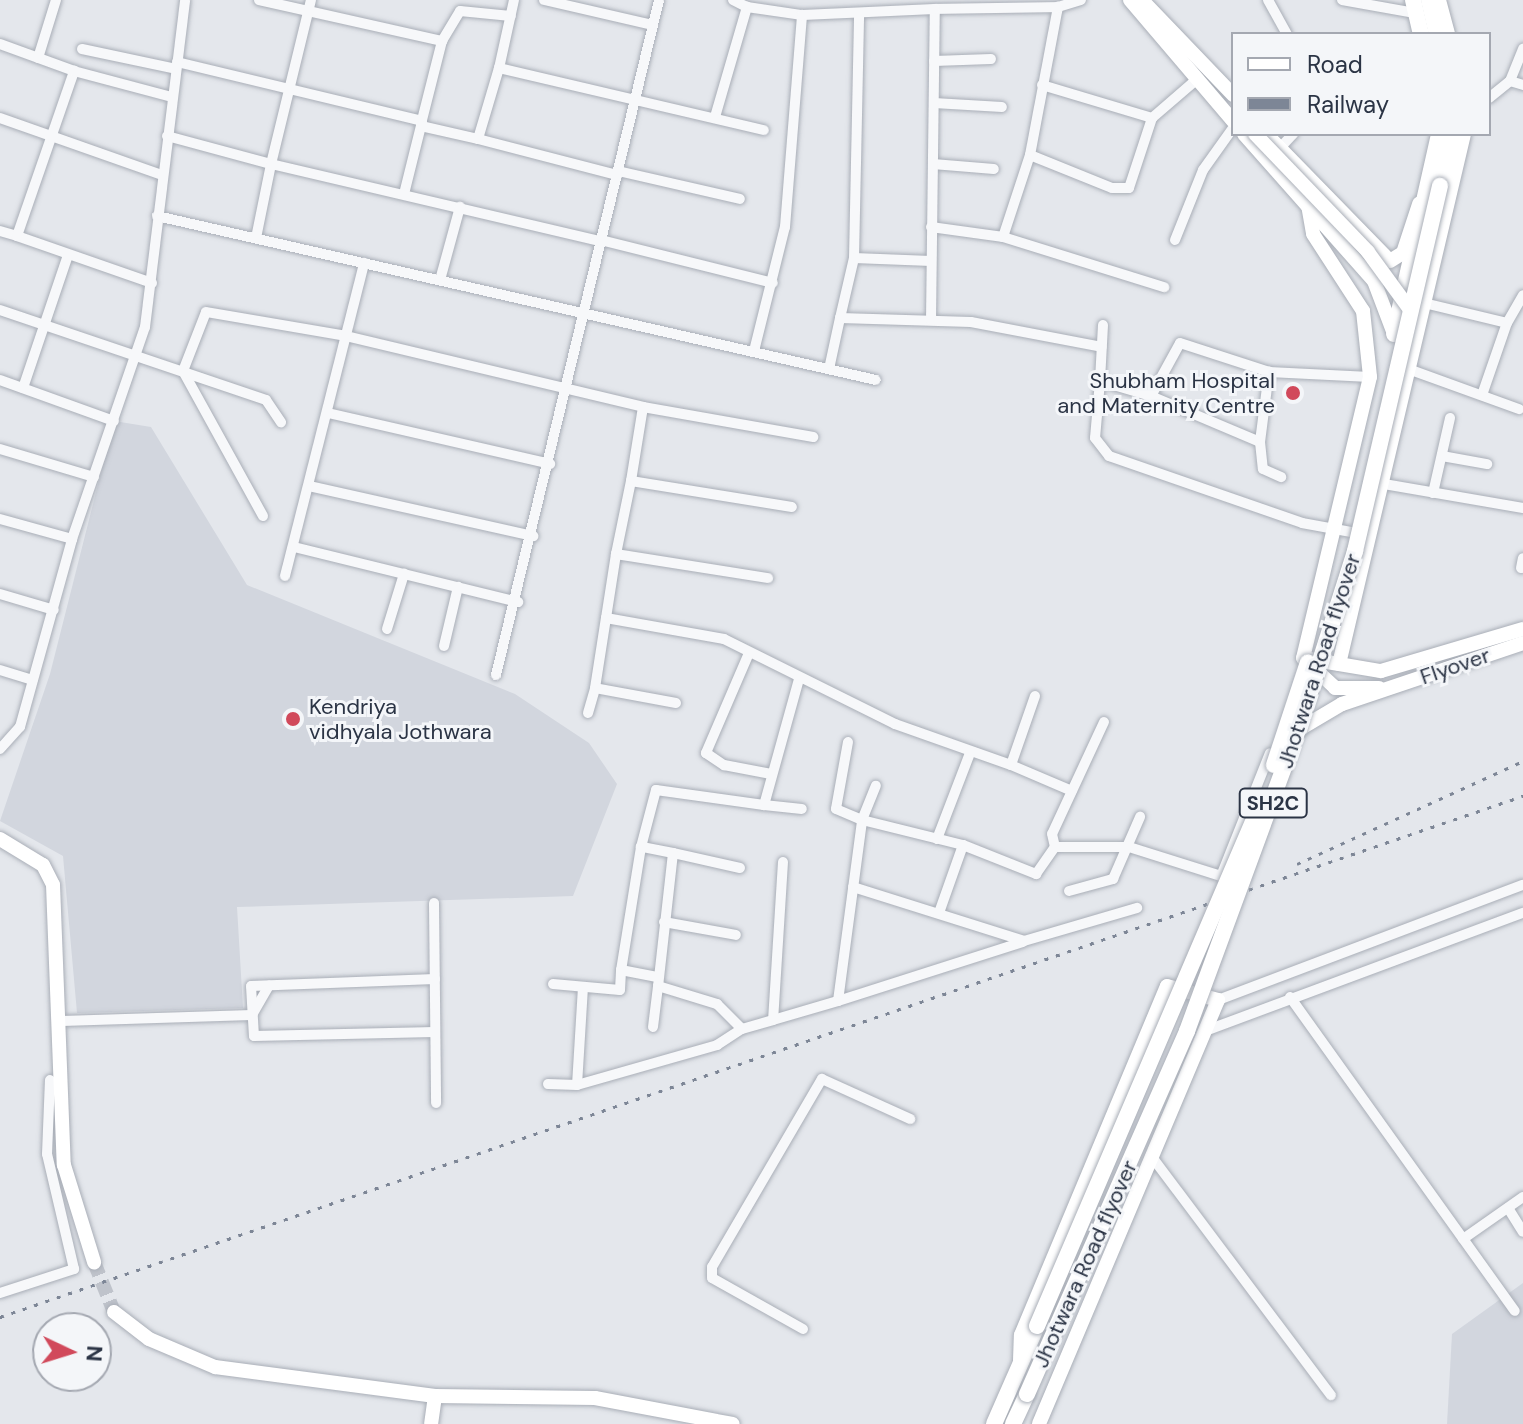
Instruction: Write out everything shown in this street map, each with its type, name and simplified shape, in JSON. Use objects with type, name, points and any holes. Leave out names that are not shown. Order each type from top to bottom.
[{"type":"main road","points":[[1429,0],[1437,32]]},
{"type":"main road","points":[[1414,6],[1420,32]]},
{"type":"main road","name":"Jhotwara Road flyover","points":[[1013,1424],[1187,1031],[1298,730],[1369,500],[1418,307],[1449,136]]},
{"type":"main road","name":"Jhotwara Road flyover","points":[[994,1424],[1262,802],[1358,505],[1422,216],[1449,136]]},
{"type":"main road","name":"Jhotwara Road flyover","points":[[1024,1424],[1027,1394]]},
{"type":"street","points":[[38,58],[56,0]]},
{"type":"street","points":[[0,749],[20,727],[72,539],[136,357],[152,283],[157,216],[185,0]]},
{"type":"street","points":[[259,0],[442,41]]},
{"type":"street","points":[[256,238],[311,0]]},
{"type":"street","points":[[404,194],[442,41],[455,18],[459,0]]},
{"type":"street","points":[[478,139],[499,68],[514,0]]},
{"type":"street","points":[[544,0],[653,25]]},
{"type":"street","points":[[496,675],[518,602],[600,240],[659,0]]},
{"type":"street","points":[[733,0],[747,7],[802,15],[935,9],[990,2],[1058,7],[1081,0]]},
{"type":"street","points":[[837,13],[841,0]]},
{"type":"street","points":[[1130,0],[1231,119]]},
{"type":"street","points":[[1142,0],[1149,14],[1231,107]]},
{"type":"street","points":[[1142,0],[1231,93]]},
{"type":"street","points":[[1268,0],[1286,32]]},
{"type":"street","points":[[1342,0],[1414,6]]},
{"type":"street","points":[[1439,0],[1447,32]]},
{"type":"street","points":[[455,18],[468,6],[511,16]]},
{"type":"street","points":[[715,117],[747,7]]},
{"type":"street","points":[[1003,237],[1030,155],[1058,7]]},
{"type":"street","points":[[931,320],[935,9]]},
{"type":"street","points":[[829,369],[854,258],[859,13]]},
{"type":"street","points":[[754,351],[785,227],[802,15]]},
{"type":"street","points":[[0,44],[74,71],[172,97]]},
{"type":"street","points":[[1491,96],[1510,81],[1523,48]]},
{"type":"street","points":[[82,49],[290,91],[617,173],[740,199]]},
{"type":"street","points":[[934,61],[991,59]]},
{"type":"street","points":[[499,68],[636,96],[764,130]]},
{"type":"street","points":[[17,236],[74,71]]},
{"type":"street","points":[[1030,155],[1112,188],[1129,188],[1152,118],[1196,80]]},
{"type":"street","points":[[1510,81],[1523,85]]},
{"type":"street","points":[[1042,85],[1152,118]]},
{"type":"street","points":[[934,103],[1002,107]]},
{"type":"street","points":[[0,118],[162,175]]},
{"type":"street","points":[[1175,240],[1203,170],[1231,131]]},
{"type":"street","points":[[167,136],[271,164],[773,283]]},
{"type":"street","points":[[1246,136],[1374,281],[1394,334]]},
{"type":"street","points":[[1257,136],[1418,307],[1507,323]]},
{"type":"street","points":[[1268,136],[1390,261],[1399,259],[1415,207],[1427,198]]},
{"type":"street","points":[[1279,149],[1291,136]]},
{"type":"street","points":[[1339,664],[1411,370],[1418,307],[1449,136]]},
{"type":"street","points":[[933,164],[994,169]]},
{"type":"street","points":[[1055,847],[1129,847],[1221,876],[1303,658],[1337,529],[1370,377],[1363,311],[1313,234],[1308,205]]},
{"type":"street","points":[[440,280],[460,207]]},
{"type":"street","points":[[157,216],[876,380]]},
{"type":"street","points":[[931,227],[1003,237],[1164,287]]},
{"type":"street","points":[[0,231],[152,283]]},
{"type":"street","points":[[23,388],[68,255]]},
{"type":"street","points":[[854,258],[931,261]]},
{"type":"street","points":[[285,576],[364,263]]},
{"type":"street","points":[[1482,395],[1507,323],[1523,295]]},
{"type":"street","points":[[0,310],[266,400],[281,422]]},
{"type":"street","points":[[183,371],[206,312],[346,336],[643,407],[813,437]]},
{"type":"street","points":[[840,318],[931,320],[1102,347]]},
{"type":"street","points":[[1103,325],[1095,438],[1109,456],[1337,529],[1371,535]]},
{"type":"street","points":[[1151,396],[1180,343],[1269,372],[1370,377]]},
{"type":"street","points":[[1411,370],[1519,409]]},
{"type":"street","points":[[183,371],[263,516]]},
{"type":"street","points":[[1269,372],[1260,442],[1263,469],[1281,477]]},
{"type":"street","points":[[0,380],[114,421]]},
{"type":"street","points":[[1100,381],[1151,396],[1260,442]]},
{"type":"street","points":[[588,713],[595,688],[643,407]]},
{"type":"street","points":[[328,413],[550,464]]},
{"type":"street","points":[[1433,493],[1450,418]]},
{"type":"street","points":[[0,449],[94,477]]},
{"type":"street","points":[[1442,456],[1487,464]]},
{"type":"street","points":[[631,481],[792,507]]},
{"type":"street","points":[[1384,484],[1523,508]]},
{"type":"street","points":[[309,486],[533,536]]},
{"type":"street","points":[[0,519],[72,539]]},
{"type":"street","points":[[294,547],[518,602]]},
{"type":"street","points":[[616,554],[768,578]]},
{"type":"street","points":[[387,629],[404,574]]},
{"type":"street","points":[[444,646],[458,587]]},
{"type":"street","points":[[0,594],[54,610]]},
{"type":"street","points":[[606,618],[724,639],[799,679],[970,753],[1011,765],[1072,791]]},
{"type":"street","points":[[1303,658],[1390,670],[1523,629]]},
{"type":"street","name":"Flyover","points":[[1298,730],[1388,689],[1523,643]]},
{"type":"street","points":[[749,653],[706,753],[724,765],[771,774]]},
{"type":"street","points":[[0,670],[33,680]]},
{"type":"street","name":"Flyover","points":[[1316,670],[1335,688],[1388,689]]},
{"type":"street","points":[[764,805],[799,679]]},
{"type":"street","points":[[595,688],[676,703]]},
{"type":"street","points":[[1011,765],[1035,696]]},
{"type":"street","points":[[848,742],[836,809],[862,820],[963,845],[1036,874],[1055,847],[1052,834],[1104,722]]},
{"type":"street","points":[[937,839],[970,753]]},
{"type":"street","points":[[838,1001],[862,820],[876,786]]},
{"type":"street","points":[[553,984],[620,990],[641,847],[656,790],[802,809]]},
{"type":"street","points":[[1069,891],[1113,879],[1140,817]]},
{"type":"street","points":[[0,839],[43,865],[53,885],[62,1021],[64,1165],[94,1262]]},
{"type":"street","points":[[940,910],[963,845]]},
{"type":"street","points":[[641,847],[740,868]]},
{"type":"street","points":[[653,1027],[673,853]]},
{"type":"street","points":[[773,1020],[783,862]]},
{"type":"street","points":[[1020,1365],[1021,1335],[1167,986],[1218,1000],[1304,974],[1523,885]]},
{"type":"street","points":[[853,887],[940,910],[1024,941]]},
{"type":"street","points":[[434,903],[436,1103]]},
{"type":"street","points":[[548,1084],[577,1085],[717,1045],[742,1029],[1137,908]]},
{"type":"street","points":[[1205,1031],[1523,913]]},
{"type":"street","points":[[664,922],[736,935]]},
{"type":"street","points":[[621,970],[717,1004],[742,1029]]},
{"type":"street","points":[[1304,974],[1312,990]]},
{"type":"street","points":[[435,979],[251,986],[254,1036],[435,1032]]},
{"type":"street","points":[[577,1085],[583,987]]},
{"type":"street","points":[[1290,997],[1515,1311]]},
{"type":"street","points":[[1039,1424],[1218,1000]]},
{"type":"street","points":[[62,1021],[252,1015]]},
{"type":"street","points":[[803,1329],[712,1278],[712,1267],[822,1079],[910,1119]]},
{"type":"street","points":[[0,1293],[74,1269],[47,1154],[50,1080]]},
{"type":"street","points":[[1152,1157],[1331,1395]]},
{"type":"street","points":[[1463,1239],[1523,1197]]},
{"type":"street","points":[[1508,1208],[1523,1232]]},
{"type":"street","points":[[114,1312],[149,1339],[215,1367],[435,1396],[595,1398],[733,1424]]},
{"type":"street","points":[[431,1424],[435,1396]]},
{"type":"shaded area","name":"Kendriya vidhyala Jothwara","points":[[114,421],[151,427],[247,585],[515,694],[589,743],[617,784],[573,896],[237,907],[243,1008],[77,1013],[63,856],[0,821],[50,674]]},
{"type":"shaded area","points":[[1523,1283],[1523,1424],[1447,1424],[1452,1334]]},
{"type":"tunnel","points":[[94,1262],[114,1312]]},
{"type":"railway","points":[[1297,864],[1523,761]]},
{"type":"railway","points":[[0,1317],[1523,796]]},
{"type":"place","name":"Shubham Hospital and Maternity Centre","points":[[1293,393]]},
{"type":"place","name":"Kendriya vidhyala Jothwara","points":[[293,719]]}]
